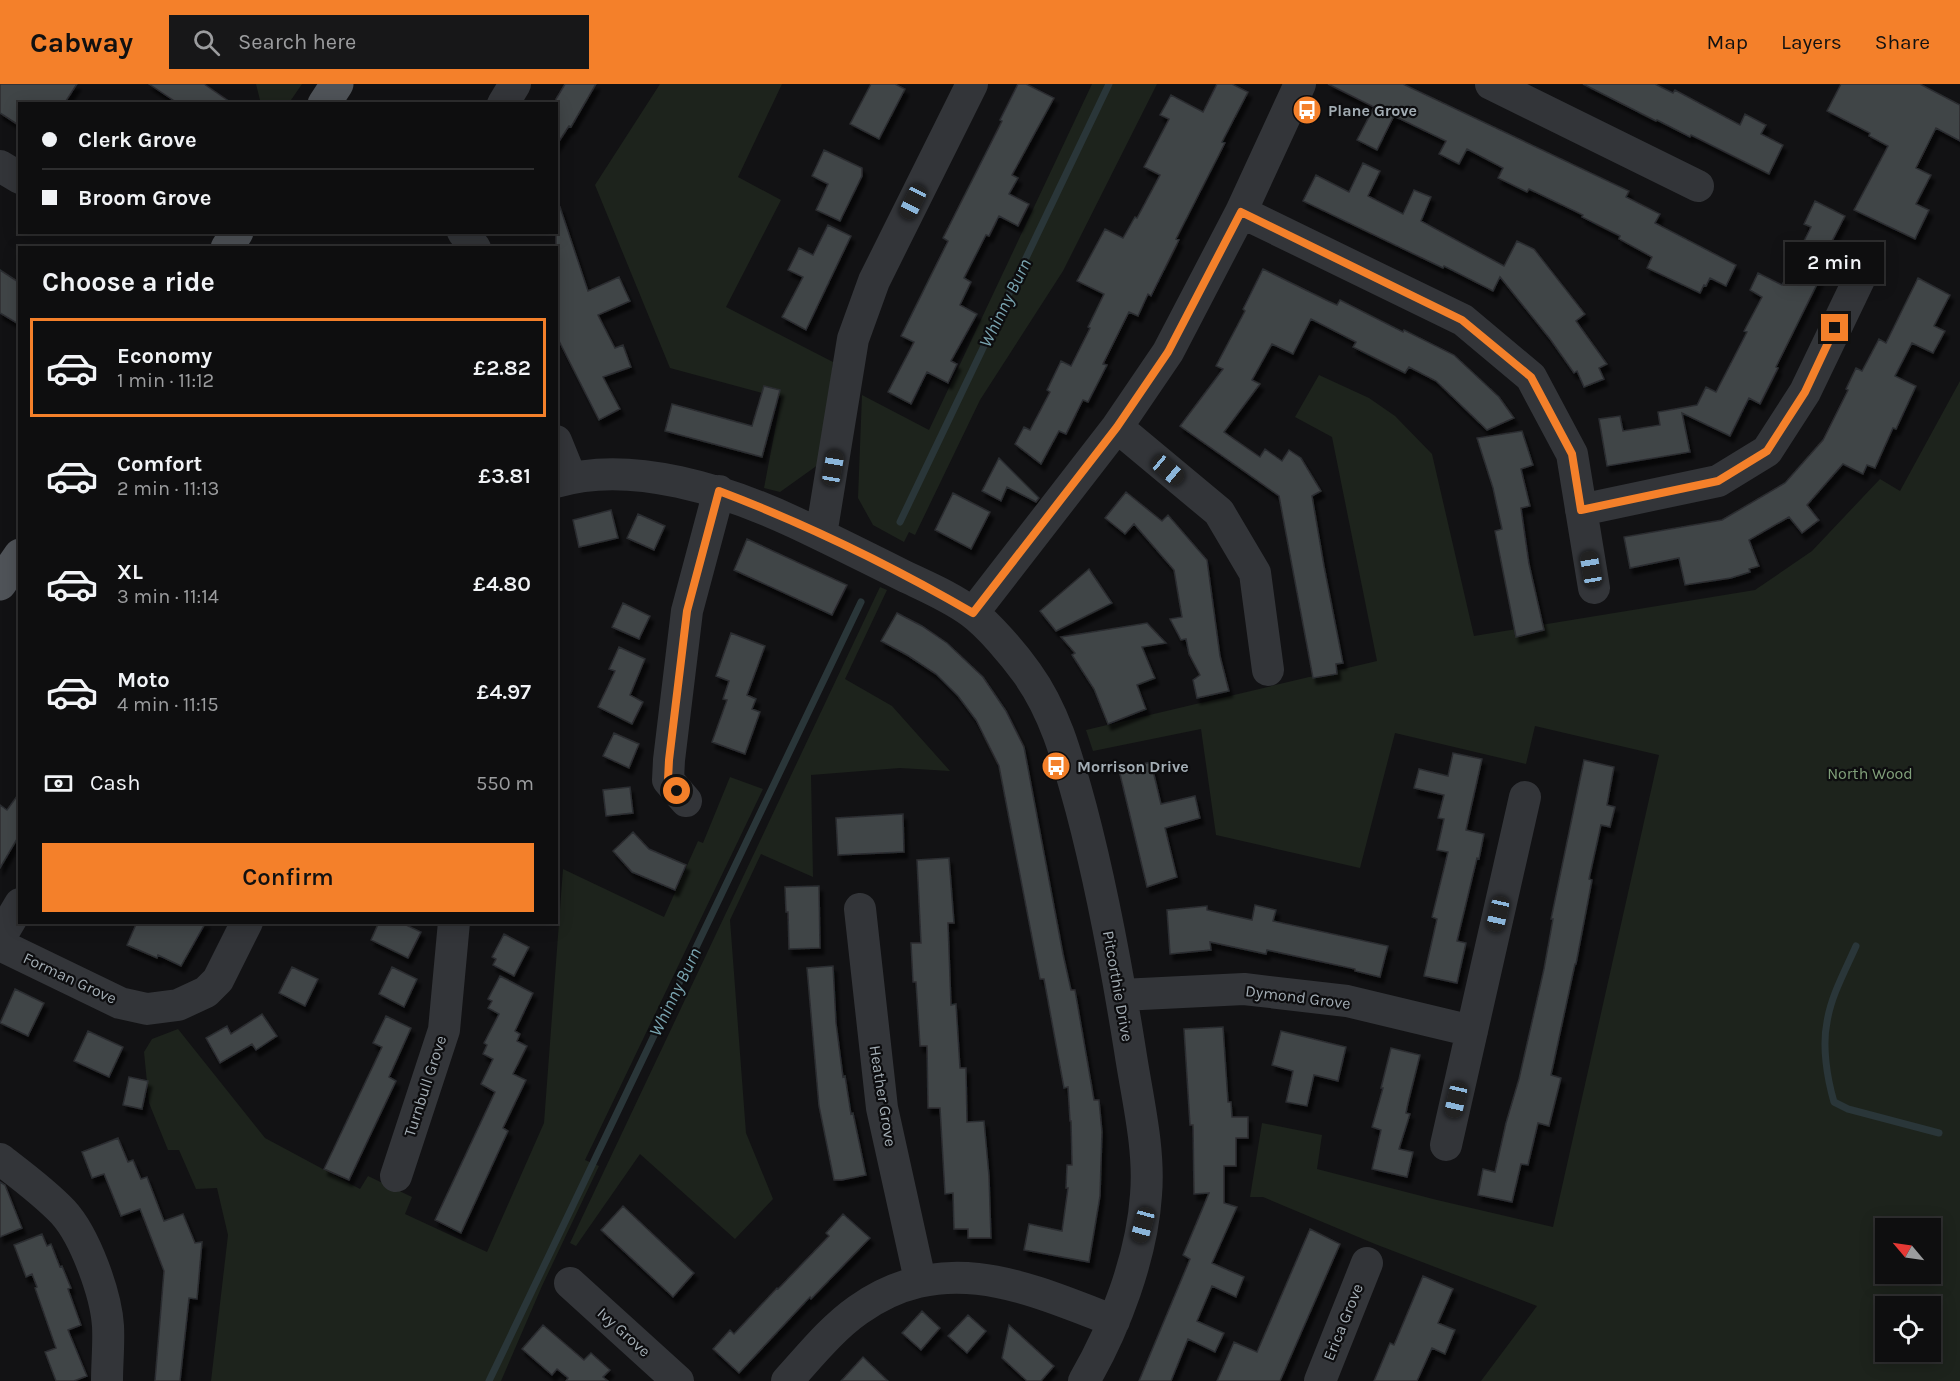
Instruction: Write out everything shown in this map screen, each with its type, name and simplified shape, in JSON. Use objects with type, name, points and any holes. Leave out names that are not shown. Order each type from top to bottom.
[{"type":"main road","points":[[325,102],[337,84]]},
{"type":"main road","points":[[0,584],[18,558]]},
{"type":"street","points":[[504,102],[515,84]]},
{"type":"street","points":[[821,535],[853,339],[874,281],[972,84]]},
{"type":"street","points":[[973,613],[1117,427],[1168,352],[1241,212],[1300,84]]},
{"type":"street","points":[[1491,84],[1698,186]]},
{"type":"street","points":[[0,166],[18,177]]},
{"type":"street","points":[[1241,212],[1462,320],[1531,377],[1572,454],[1594,588]]},
{"type":"street","points":[[465,234],[474,246]]},
{"type":"street","points":[[1581,510],[1718,481],[1767,451],[1805,392],[1866,265]]},
{"type":"street","points":[[1117,427],[1219,512],[1255,573],[1268,670]]},
{"type":"street","points":[[558,451],[564,480]]},
{"type":"street","name":"Pitcorthie Drive","points":[[564,480],[617,475],[663,479],[719,491],[767,509],[935,591],[973,613],[1028,674],[1048,709],[1064,746],[1093,852],[1121,995],[1144,1140],[1147,1193],[1143,1225],[1114,1321],[1084,1381]]},
{"type":"street","points":[[686,801],[668,780],[669,760],[687,611],[719,491]]},
{"type":"street","points":[[1446,1145],[1525,797]]},
{"type":"street","points":[[0,938],[18,907]]},
{"type":"street","name":"Heather Grove","points":[[860,909],[882,1108],[920,1280]]},
{"type":"street","name":"Turnbull Grove","points":[[396,1176],[444,1030],[454,924]]},
{"type":"street","name":"Forman Grove","points":[[0,945],[120,1003],[147,1009],[178,1005],[206,992],[218,980],[253,929]]},
{"type":"street","name":"Dymond Grove","points":[[1121,995],[1244,989],[1347,1001],[1472,1031]]},
{"type":"street","points":[[0,1159],[34,1185],[65,1214],[85,1248],[100,1285],[108,1324],[107,1381]]},
{"type":"street","name":"Erica Grove","points":[[1320,1381],[1367,1263]]},
{"type":"street","points":[[787,1381],[834,1329],[857,1310],[887,1291],[920,1280],[953,1278],[997,1281],[1020,1286],[1114,1321]]},
{"type":"street","name":"Ivy Grove","points":[[570,1283],[678,1381]]},
{"type":"green space","points":[[256,84],[302,84],[290,102],[260,102]]},
{"type":"green space","points":[[660,84],[782,84],[738,177],[781,200],[726,307],[833,362],[822,462],[780,492],[764,488],[781,398],[670,368],[595,185]]},
{"type":"green space","points":[[1092,84],[1157,84],[1063,271],[980,400],[915,535],[909,532],[904,542],[873,525],[858,498],[862,395],[929,430]]},
{"type":"green space","name":"North Wood","points":[[1319,375],[1369,398],[1395,416],[1432,454],[1474,636],[1755,590],[1812,551],[1880,479],[1900,491],[1960,381],[1960,1381],[1481,1381],[1537,1306],[1375,1244],[1263,1197],[1250,1197],[1262,1123],[1322,1135],[1317,1169],[1553,1227],[1659,755],[1535,726],[1526,764],[1395,733],[1360,868],[1216,835],[1201,729],[1093,751],[1086,730],[1377,661],[1332,437],[1295,417]]},
{"type":"green space","points":[[880,587],[887,590],[845,679],[892,706],[950,771],[900,768],[811,775],[813,877],[761,854],[730,920],[746,1133],[773,1199],[735,1239],[640,1154],[576,1246],[570,1243]]},
{"type":"green space","points":[[730,777],[763,789],[585,1160],[599,1166],[542,1286],[501,1381],[211,1381],[228,1235],[217,1188],[196,1189],[179,1150],[168,1150],[149,1103],[144,1052],[152,1039],[178,1029],[265,1138],[360,1189],[368,1176],[412,1197],[405,1214],[487,1252],[544,1123],[563,869],[664,917],[698,841],[703,843]]},
{"type":"building","points":[[0,84],[77,84],[65,102],[18,102],[18,125],[0,113]]},
{"type":"building","points":[[149,84],[204,84],[230,102],[176,102]]},
{"type":"building","points":[[565,84],[596,84],[571,127],[569,126],[558,143],[558,102],[556,99]]},
{"type":"building","points":[[871,84],[895,84],[905,89],[879,139],[850,124]]},
{"type":"building","points":[[1018,84],[1026,84],[1054,98],[1012,175],[1018,178],[1009,194],[1029,204],[1018,226],[999,216],[989,236],[986,235],[964,278],[971,282],[960,305],[977,314],[951,361],[957,364],[948,383],[927,372],[911,404],[888,392],[914,342],[901,336],[948,241],[943,238],[1002,121],[1000,120]]},
{"type":"building","points":[[1217,84],[1232,84],[1248,92],[1222,142],[1225,143],[1176,239],[1179,240],[1151,296],[1148,294],[1138,316],[1129,312],[1103,364],[1107,365],[1088,402],[1083,400],[1066,434],[1059,431],[1041,464],[1015,444],[1024,427],[1030,430],[1050,392],[1047,390],[1061,361],[1071,366],[1104,294],[1077,281],[1105,229],[1123,238],[1135,217],[1137,218],[1160,175],[1144,167],[1169,119],[1160,115],[1171,95],[1203,112]]},
{"type":"building","points":[[1328,84],[1403,84],[1629,191],[1626,197],[1660,214],[1655,223],[1736,265],[1726,286],[1710,278],[1700,293],[1647,268],[1652,257],[1619,239],[1620,236],[1529,189],[1527,192],[1498,178],[1503,168],[1467,149],[1459,164],[1439,154],[1446,141],[1394,116],[1377,150],[1357,140],[1374,107]]},
{"type":"building","points":[[1583,84],[1655,84],[1673,93],[1675,90],[1740,125],[1745,114],[1766,125],[1761,134],[1783,145],[1769,174]]},
{"type":"building","points":[[1841,84],[1920,84],[1960,105],[1960,141],[1936,128],[1916,168],[1931,175],[1916,204],[1929,210],[1915,239],[1854,210],[1888,146],[1869,136],[1870,133],[1827,111]]},
{"type":"building","points":[[824,150],[862,168],[862,176],[840,221],[816,210],[828,184],[812,176]]},
{"type":"building","points":[[1363,163],[1380,171],[1368,196],[1403,214],[1414,190],[1431,197],[1421,221],[1504,266],[1517,241],[1534,249],[1585,314],[1576,321],[1607,364],[1599,368],[1604,379],[1584,387],[1577,371],[1574,373],[1500,277],[1493,291],[1303,201],[1316,175],[1349,192]]},
{"type":"building","points":[[1815,201],[1845,216],[1827,251],[1832,254],[1760,404],[1749,398],[1730,436],[1682,413],[1690,452],[1607,466],[1599,419],[1620,416],[1623,431],[1660,425],[1658,412],[1697,405],[1706,387],[1716,392],[1762,297],[1750,290],[1758,273],[1782,285],[1811,227],[1804,224]]},
{"type":"building","points":[[560,207],[588,291],[619,277],[630,301],[598,315],[615,348],[623,345],[631,367],[603,377],[620,409],[599,420],[558,339],[556,234],[558,234],[558,208]]},
{"type":"building","points":[[828,225],[851,236],[806,330],[782,317],[803,277],[788,270],[799,248],[813,255]]},
{"type":"building","points":[[1263,269],[1337,305],[1340,300],[1454,355],[1499,397],[1514,418],[1487,430],[1436,381],[1409,367],[1405,373],[1353,347],[1356,342],[1311,319],[1293,354],[1272,344],[1252,380],[1260,384],[1224,432],[1260,457],[1265,449],[1282,461],[1289,450],[1301,458],[1321,491],[1312,496],[1343,663],[1336,664],[1337,674],[1313,678],[1279,496],[1180,426],[1223,369],[1216,366],[1245,311],[1243,309]]},
{"type":"building","points":[[0,270],[18,282],[18,324],[0,313]]},
{"type":"building","points":[[1918,278],[1950,295],[1934,326],[1945,331],[1933,353],[1912,343],[1895,376],[1916,386],[1875,468],[1867,465],[1863,474],[1843,464],[1807,505],[1819,520],[1802,533],[1789,517],[1749,540],[1759,566],[1749,569],[1750,572],[1731,578],[1685,585],[1679,558],[1630,568],[1624,537],[1722,520],[1785,483],[1823,440],[1848,390],[1846,389],[1856,368],[1862,371],[1879,339],[1886,343]]},
{"type":"building","points":[[764,386],[780,390],[762,457],[665,431],[672,404],[752,426]]},
{"type":"building","points":[[1522,431],[1533,465],[1521,469],[1530,506],[1521,508],[1529,564],[1544,630],[1516,637],[1495,531],[1502,529],[1493,488],[1477,438]]},
{"type":"building","points":[[999,458],[1039,498],[1036,502],[1007,487],[1001,501],[982,491]]},
{"type":"building","points":[[1126,492],[1162,521],[1168,515],[1207,560],[1220,656],[1229,691],[1197,698],[1193,680],[1200,675],[1189,654],[1186,639],[1181,640],[1170,619],[1182,617],[1174,570],[1134,524],[1125,534],[1105,518]]},
{"type":"building","points":[[953,493],[990,512],[971,549],[935,530]]},
{"type":"building","points":[[611,510],[618,538],[579,547],[573,520]]},
{"type":"building","points":[[638,514],[665,526],[654,550],[627,538]]},
{"type":"building","points":[[747,539],[847,585],[832,615],[734,570]]},
{"type":"building","points":[[1089,569],[1112,603],[1056,631],[1040,611]]},
{"type":"building","points":[[623,603],[650,616],[639,639],[612,627]]},
{"type":"building","points":[[897,613],[947,643],[983,677],[1006,711],[1024,747],[1063,954],[1071,990],[1075,990],[1094,1100],[1099,1100],[1102,1132],[1100,1196],[1089,1262],[1024,1250],[1029,1224],[1062,1231],[1068,1188],[1066,1188],[1067,1165],[1072,1165],[1068,1087],[1064,1088],[1044,979],[1040,979],[999,766],[976,720],[958,696],[936,674],[881,641]]},
{"type":"building","points":[[1147,623],[1166,643],[1142,647],[1155,678],[1137,685],[1146,709],[1108,724],[1094,689],[1072,655],[1075,653],[1061,637]]},
{"type":"building","points":[[731,633],[765,646],[747,695],[756,699],[752,709],[760,712],[745,754],[712,742],[727,700],[723,699],[729,681],[716,676]]},
{"type":"building","points":[[619,647],[645,659],[630,695],[643,702],[632,724],[598,707],[615,671],[609,669]]},
{"type":"building","points":[[614,733],[639,744],[629,768],[603,756]]},
{"type":"building","points":[[1453,753],[1482,759],[1466,830],[1484,834],[1457,941],[1466,943],[1457,983],[1424,976],[1437,919],[1432,917],[1448,852],[1437,850],[1444,819],[1438,818],[1444,795],[1414,788],[1419,769],[1448,776]]},
{"type":"building","points":[[1584,760],[1614,767],[1607,805],[1615,807],[1610,827],[1601,825],[1589,879],[1592,880],[1576,964],[1551,1075],[1561,1078],[1549,1126],[1538,1123],[1528,1165],[1521,1164],[1512,1202],[1478,1195],[1483,1169],[1495,1172],[1519,1079],[1544,969],[1553,919],[1551,919]]},
{"type":"building","points":[[1151,762],[1161,804],[1195,796],[1200,818],[1165,828],[1177,877],[1147,887],[1119,770]]},
{"type":"building","points":[[630,787],[633,813],[606,816],[603,790]]},
{"type":"building","points":[[18,795],[18,837],[0,868],[0,805],[7,810]]},
{"type":"building","points":[[903,814],[904,852],[838,855],[836,818]]},
{"type":"building","points":[[633,832],[649,849],[686,865],[675,890],[632,872],[613,851]]},
{"type":"building","points":[[949,858],[954,923],[948,923],[951,1005],[956,1004],[960,1068],[966,1068],[967,1122],[984,1121],[991,1238],[968,1238],[968,1229],[954,1229],[953,1193],[945,1194],[940,1108],[928,1108],[927,1046],[920,1046],[911,943],[921,943],[917,860]]},
{"type":"building","points":[[819,886],[820,948],[789,949],[785,887]]},
{"type":"building","points":[[1255,905],[1276,910],[1273,921],[1388,946],[1380,977],[1355,971],[1355,969],[1267,950],[1266,954],[1210,942],[1211,950],[1170,954],[1167,910],[1207,906],[1207,910],[1252,920]]},
{"type":"building","points":[[136,924],[205,924],[181,966],[158,955],[157,958],[127,945]]},
{"type":"building","points":[[378,924],[404,924],[421,932],[408,958],[371,940]]},
{"type":"building","points":[[504,934],[529,947],[514,976],[493,965],[496,959],[492,957]]},
{"type":"building","points":[[833,966],[836,1023],[843,1077],[845,1076],[851,1114],[853,1113],[866,1175],[842,1180],[834,1180],[819,1106],[807,968]]},
{"type":"building","points":[[292,967],[318,979],[305,1006],[279,993]]},
{"type":"building","points":[[392,967],[417,979],[404,1007],[379,994]]},
{"type":"building","points":[[500,976],[533,993],[515,1031],[520,1034],[517,1041],[527,1046],[513,1074],[526,1080],[503,1128],[508,1131],[461,1233],[435,1220],[495,1092],[481,1084],[493,1059],[483,1054],[487,1045],[484,1043],[499,1014],[488,1008],[492,1001],[488,999]]},
{"type":"building","points":[[15,989],[44,1003],[28,1036],[0,1023]]},
{"type":"building","points":[[262,1014],[277,1036],[256,1050],[252,1044],[220,1063],[206,1038],[227,1026],[231,1034]]},
{"type":"building","points":[[386,1016],[411,1028],[389,1077],[396,1081],[349,1180],[324,1169],[382,1047],[373,1043]]},
{"type":"building","points":[[1223,1027],[1228,1102],[1231,1102],[1232,1117],[1248,1117],[1248,1138],[1236,1138],[1236,1166],[1224,1166],[1224,1203],[1237,1207],[1212,1263],[1244,1277],[1236,1297],[1212,1286],[1197,1321],[1224,1333],[1215,1352],[1188,1339],[1171,1381],[1139,1381],[1190,1259],[1183,1255],[1209,1193],[1194,1194],[1193,1125],[1190,1125],[1184,1029]]},
{"type":"building","points":[[88,1031],[123,1047],[109,1077],[74,1061]]},
{"type":"building","points":[[1281,1031],[1346,1047],[1338,1081],[1314,1075],[1307,1106],[1286,1102],[1293,1071],[1272,1065]]},
{"type":"building","points":[[1391,1048],[1420,1055],[1406,1113],[1410,1114],[1399,1149],[1413,1152],[1407,1177],[1372,1169],[1381,1130],[1372,1127]]},
{"type":"building","points":[[129,1077],[148,1081],[142,1109],[123,1105]]},
{"type":"building","points":[[118,1138],[128,1162],[133,1160],[141,1179],[147,1177],[164,1221],[183,1214],[195,1243],[202,1242],[197,1299],[189,1298],[180,1381],[155,1381],[164,1271],[140,1209],[121,1216],[104,1174],[92,1178],[82,1152]]},
{"type":"building","points":[[0,1182],[5,1185],[22,1228],[0,1237]]},
{"type":"building","points":[[623,1206],[694,1273],[673,1297],[601,1230]]},
{"type":"building","points":[[843,1214],[870,1238],[811,1299],[810,1297],[739,1373],[713,1349],[730,1330],[734,1334],[778,1289],[829,1236],[826,1233]]},
{"type":"building","points":[[1310,1229],[1340,1244],[1280,1381],[1217,1381],[1234,1342],[1257,1352]]},
{"type":"building","points":[[42,1234],[47,1246],[51,1244],[60,1267],[62,1266],[71,1288],[68,1289],[81,1325],[68,1330],[87,1376],[74,1381],[56,1381],[45,1352],[56,1348],[32,1274],[26,1277],[14,1245]]},
{"type":"building","points":[[1423,1276],[1453,1289],[1438,1323],[1455,1330],[1445,1354],[1432,1348],[1417,1381],[1374,1381],[1390,1343],[1394,1345]]},
{"type":"building","points":[[922,1311],[940,1328],[921,1350],[902,1333]]},
{"type":"building","points":[[968,1315],[986,1331],[967,1353],[948,1336]]},
{"type":"building","points":[[543,1325],[584,1360],[591,1353],[610,1370],[603,1377],[608,1381],[566,1381],[568,1378],[557,1369],[552,1375],[522,1349]]},
{"type":"building","points":[[1009,1325],[1054,1366],[1041,1381],[1027,1381],[1002,1358]]},
{"type":"building","points":[[863,1357],[888,1381],[841,1381]]},
{"type":"waterway","name":"Whinny Burn","points":[[900,522],[1109,84]]},
{"type":"waterway","name":"Whinny Burn","points":[[489,1381],[861,602]]},
{"type":"waterway","points":[[1856,946],[1835,993],[1826,1031],[1826,1062],[1834,1102],[1848,1109],[1939,1133]]},
{"type":"place","name":"Plane Grove","points":[[1307,110]]},
{"type":"place","name":"Morrison Drive","points":[[1056,766]]},
{"type":"route","points":[[677,791],[668,780],[669,760],[687,611],[719,491],[767,509],[935,591],[973,613],[1117,427],[1168,352],[1241,212],[1462,320],[1531,377],[1572,454],[1581,510],[1718,481],[1767,451],[1805,392],[1835,328]]}]
